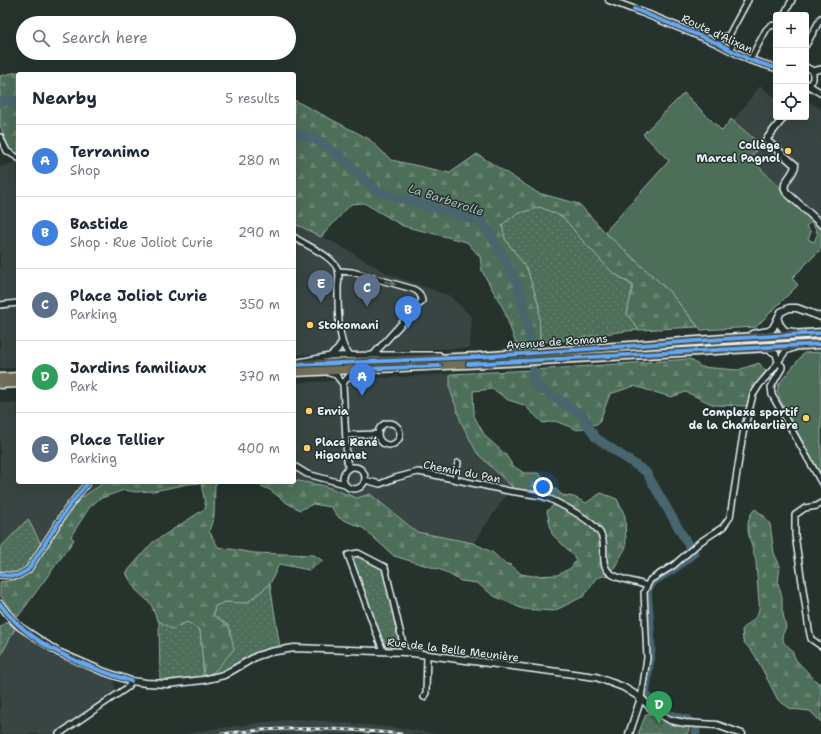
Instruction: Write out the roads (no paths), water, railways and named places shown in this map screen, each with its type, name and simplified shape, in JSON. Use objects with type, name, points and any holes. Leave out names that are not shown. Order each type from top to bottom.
[{"type":"main road","name":"Avenue de Romans","points":[[296,364],[478,357],[821,333]]},
{"type":"main road","name":"Avenue de Romans","points":[[296,372],[496,363],[821,344]]},
{"type":"main road","points":[[0,378],[16,377]]},
{"type":"main road","points":[[0,384],[16,383]]},
{"type":"street","name":"Route d'Alixan","points":[[609,0],[717,43],[750,60],[773,67]]},
{"type":"street","points":[[728,37],[748,0]]},
{"type":"street","points":[[786,12],[792,0]]},
{"type":"street","points":[[809,40],[821,18]]},
{"type":"street","points":[[750,60],[766,30],[770,26],[773,26]]},
{"type":"street","points":[[717,43],[719,38],[725,36],[728,37],[733,43],[731,50]]},
{"type":"street","points":[[809,68],[813,71],[821,69]]},
{"type":"street","points":[[809,84],[813,79],[813,71]]},
{"type":"street","points":[[809,86],[821,93]]},
{"type":"street","points":[[782,120],[766,140],[795,165],[795,169],[784,185],[784,188],[786,192],[821,224]]},
{"type":"street","points":[[0,137],[7,151],[16,157]]},
{"type":"street","points":[[296,239],[301,243],[312,247],[334,263],[338,271],[342,341],[346,352],[353,356]]},
{"type":"street","points":[[296,245],[301,243]]},
{"type":"street","points":[[338,271],[352,272],[413,289],[422,296],[422,301],[414,311],[373,355]]},
{"type":"street","points":[[0,305],[16,303]]},
{"type":"street","points":[[723,339],[769,331],[773,328],[783,310],[792,307],[821,317]]},
{"type":"street","points":[[778,320],[785,331],[821,333]]},
{"type":"street","points":[[330,356],[338,349],[342,341]]},
{"type":"street","points":[[629,734],[641,698],[648,658],[644,592],[650,580],[674,565],[700,542],[723,527],[728,521],[730,517],[743,434],[750,402],[756,389],[788,350],[812,344]]},
{"type":"street","points":[[729,349],[769,350],[776,354],[778,362],[782,368],[771,387],[772,394],[821,482]]},
{"type":"street","points":[[296,363],[330,356],[432,355],[478,357]]},
{"type":"street","points":[[343,384],[348,377],[355,372],[390,368]]},
{"type":"street","points":[[296,372],[333,373],[339,377],[343,384],[347,461],[349,468]]},
{"type":"street","points":[[390,423],[394,424],[399,429],[401,436],[397,442],[390,446],[383,444],[380,441],[378,434],[380,427],[390,423]]},
{"type":"street","points":[[346,435],[378,434]]},
{"type":"street","points":[[455,479],[458,463]]},
{"type":"street","points":[[296,468],[307,474],[345,484],[354,489],[361,486],[365,480],[365,477],[362,470],[356,467],[349,468],[344,474],[331,480]]},
{"type":"street","name":"Chemin du Pan","points":[[365,480],[380,484],[395,478],[418,472],[509,491],[542,496],[550,499],[593,523],[599,529],[604,544],[604,560],[607,571],[619,578],[638,582],[647,586]]},
{"type":"street","points":[[344,474],[343,478],[345,484]]},
{"type":"street","points":[[0,575],[17,576],[28,570],[73,500],[86,484]]},
{"type":"street","points":[[821,503],[817,506],[805,508],[795,515],[795,535],[810,634],[811,639],[821,646]]},
{"type":"street","points":[[383,652],[348,555],[358,553],[385,567],[406,652]]},
{"type":"street","name":"Rue de la Belle Meunière","points":[[0,604],[20,627],[58,652],[102,671],[146,683],[168,684],[203,680],[224,674],[257,656],[282,649],[294,648],[406,652],[596,677],[623,687],[641,698],[652,709],[670,720],[685,723],[717,725],[742,734]]},
{"type":"street","points":[[424,697],[426,693],[427,655]]},
{"type":"street","points":[[59,734],[128,687],[131,680]]},
{"type":"waterway","name":"La Barberolle","points":[[0,102],[16,100]]},
{"type":"waterway","name":"La Barberolle","points":[[296,133],[311,137],[341,156],[379,192],[479,221],[487,228],[519,286],[530,342]]},
{"type":"waterway","name":"La Barberolle","points":[[533,370],[534,384],[584,416],[595,437],[646,472],[690,548]]},
{"type":"waterway","name":"La Barberolle","points":[[688,720],[675,717],[664,712],[645,695],[651,651],[647,591],[652,582],[675,568],[694,553],[693,552]]},
{"type":"railway","points":[[221,734],[244,731],[288,729],[356,730],[401,734]]},
{"type":"place","name":"Collège Marcel Pagnol","points":[[788,151]]},
{"type":"place","name":"Place Tellier","points":[[321,303]]},
{"type":"place","name":"Place Joliot Curie","points":[[367,307]]},
{"type":"place","name":"Stokomani","points":[[310,325]]},
{"type":"place","name":"Bastide","points":[[408,329]]},
{"type":"place","name":"Terranimo","points":[[362,396]]},
{"type":"place","name":"Envia","points":[[309,411]]},
{"type":"place","name":"Complexe sportif de la Chamberlière","points":[[806,418]]},
{"type":"place","name":"Place René Higonnet","points":[[307,448]]},
{"type":"place","name":"Jardins familiaux","points":[[659,724]]}]
